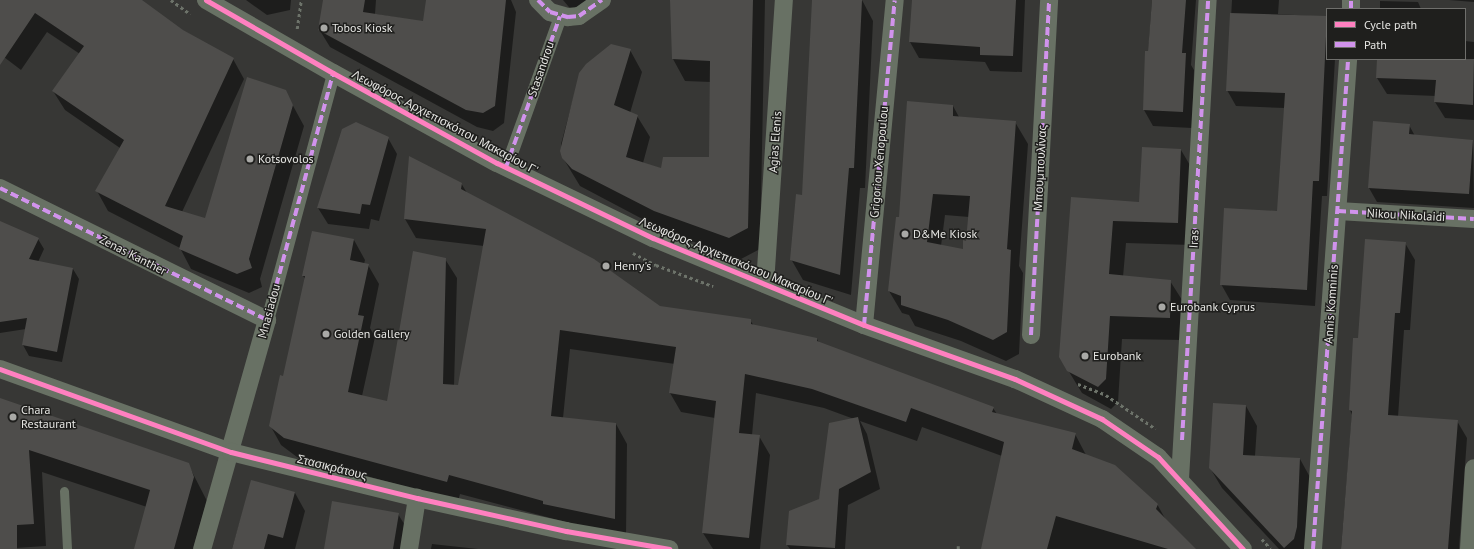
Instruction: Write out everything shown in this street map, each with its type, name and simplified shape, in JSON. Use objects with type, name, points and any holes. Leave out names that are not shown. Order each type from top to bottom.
[{"type":"street","name":"Λεωφόρος Αρχιεπισκόπου Μακαρίου Γ'","points":[[206,0],[333,73],[506,167],[653,238],[864,325],[1015,379],[1086,410],[1138,441],[1181,471],[1243,549]]},
{"type":"street","points":[[538,0],[544,8],[560,16],[578,16],[602,0]]},
{"type":"street","name":"Agias Elenis","points":[[765,284],[784,0]]},
{"type":"street","name":"Grigoriou Xenopoulou","points":[[864,325],[895,0]]},
{"type":"street","name":"Μπουμπουλίνας","points":[[1030,335],[1049,0]]},
{"type":"street","name":"Iras","points":[[1181,471],[1208,0]]},
{"type":"street","name":"Stasandrou","points":[[506,167],[560,16]]},
{"type":"street","name":"Annis Komninis","points":[[1313,549],[1348,60]]},
{"type":"street","name":"Mnasiadou","points":[[202,549],[231,452],[333,73]]},
{"type":"street","name":"Zenas Kanther","points":[[0,188],[267,320]]},
{"type":"street","name":"Nikou Nikolaidi","points":[[1338,211],[1474,219]]},
{"type":"street","name":"Στασικράτους","points":[[0,369],[231,452],[417,498],[566,531],[669,549]]},
{"type":"street","points":[[1469,549],[1474,468]]},
{"type":"street","points":[[409,549],[417,498]]},
{"type":"lane","points":[[64,491],[67,549]]},
{"type":"path","points":[[294,51],[301,0]]},
{"type":"building","points":[[0,0],[142,0],[183,30],[234,58],[165,206],[205,218],[247,77],[286,90],[293,105],[249,259],[252,268],[237,274],[179,249],[183,236],[95,191],[124,140],[52,91],[84,46],[35,13],[0,65]]},
{"type":"building","points":[[323,0],[365,0],[363,12],[423,21],[426,0],[506,0],[495,106],[483,113],[466,110],[318,30]]},
{"type":"building","points":[[670,0],[753,0],[748,228],[729,238],[654,211],[572,169],[562,158],[560,151],[579,73],[586,64],[611,44],[631,49],[614,105],[638,115],[626,157],[661,168],[663,157],[709,157],[710,61],[672,59]]},
{"type":"building","points":[[812,0],[862,0],[854,168],[849,168],[840,275],[790,260],[796,194],[802,195]]},
{"type":"building","points":[[912,0],[1016,0],[1013,56],[980,55],[980,47],[909,42]]},
{"type":"building","points":[[1152,0],[1186,0],[1182,53],[1186,53],[1183,112],[1143,110],[1145,51],[1148,51]]},
{"type":"building","points":[[1230,13],[1326,16],[1319,181],[1313,181],[1307,290],[1220,285],[1224,208],[1277,211],[1285,93],[1226,91]]},
{"type":"building","points":[[1474,59],[1473,105],[1434,102],[1436,80],[1376,78],[1377,60]]},
{"type":"building","points":[[907,101],[953,105],[953,116],[1016,121],[1007,249],[1011,250],[1007,332],[993,340],[948,320],[901,305],[901,296],[888,291],[896,217],[899,217]],"holes":[[[933,194],[970,196],[966,241],[963,240],[963,249],[927,242]]]},
{"type":"building","points":[[1373,121],[1410,124],[1409,134],[1473,140],[1469,194],[1368,188]]},
{"type":"building","points":[[356,122],[389,137],[370,205],[362,204],[360,214],[317,208],[342,129]]},
{"type":"building","points":[[1142,147],[1181,149],[1178,223],[1113,221],[1109,274],[1171,280],[1170,318],[1110,316],[1106,379],[1098,387],[1067,371],[1059,357],[1071,197],[1139,202]]},
{"type":"building","points":[[409,156],[462,183],[461,189],[594,259],[660,306],[751,319],[751,324],[817,338],[817,341],[994,407],[992,412],[1076,433],[1072,449],[1115,465],[1158,504],[1156,509],[1196,549],[1168,549],[1056,516],[1047,549],[981,549],[1004,442],[911,408],[906,422],[812,389],[745,374],[739,433],[760,435],[749,538],[702,533],[716,401],[669,393],[676,347],[560,330],[551,416],[616,423],[615,519],[543,504],[543,501],[449,475],[447,482],[284,438],[269,426],[280,375],[283,376],[305,276],[302,276],[312,231],[354,239],[350,260],[369,264],[358,315],[364,316],[348,392],[387,401],[413,251],[446,258],[443,384],[458,385],[486,229],[404,219]]},
{"type":"building","points":[[0,221],[39,238],[29,259],[73,268],[57,352],[22,345],[27,318],[0,322]]},
{"type":"building","points":[[1365,239],[1406,242],[1400,313],[1395,313],[1388,415],[1458,420],[1448,549],[1341,549],[1352,411],[1349,410],[1353,338],[1358,338]]},
{"type":"building","points":[[0,398],[189,463],[194,477],[174,549],[134,549],[150,490],[29,450],[34,524],[17,525],[17,549],[0,549]]},
{"type":"building","points":[[1213,403],[1246,405],[1243,455],[1300,458],[1297,527],[1294,539],[1284,548],[1209,468]]},
{"type":"building","points":[[858,417],[871,472],[839,489],[835,548],[786,545],[789,511],[819,499],[829,423]]},
{"type":"building","points":[[251,480],[295,492],[283,538],[268,534],[264,549],[232,549]]},
{"type":"building","points":[[332,501],[399,513],[393,549],[324,549]]},
{"type":"marked path","points":[[538,0],[550,12],[568,17],[579,16],[602,0]]},
{"type":"marked path","points":[[864,325],[895,0]]},
{"type":"marked path","points":[[1031,335],[1049,0]]},
{"type":"marked path","points":[[1182,440],[1208,0]]},
{"type":"marked path","points":[[1351,0],[1351,8]]},
{"type":"marked path","points":[[506,167],[560,16]]},
{"type":"marked path","points":[[1313,549],[1348,60]]},
{"type":"marked path","points":[[0,188],[267,320],[333,73]]},
{"type":"marked path","points":[[1338,211],[1474,219]]},
{"type":"cycle path","points":[[206,0],[333,73],[497,163],[653,238],[864,325],[1015,379],[1102,419],[1158,457],[1243,549]]},
{"type":"cycle path","points":[[0,369],[231,452],[417,498],[566,531],[669,549]]},
{"type":"place","name":"Tobos Kiosk","points":[[324,28]]},
{"type":"place","name":"Kotsovolos","points":[[250,159]]},
{"type":"place","name":"D&Me Kiosk","points":[[905,234]]},
{"type":"place","name":"Henry's","points":[[606,266]]},
{"type":"place","name":"Eurobank Cyprus","points":[[1162,307]]},
{"type":"place","name":"Golden Gallery","points":[[326,334]]},
{"type":"place","name":"Eurobank","points":[[1085,356]]},
{"type":"place","name":"Chara Restaurant","points":[[13,417]]}]
